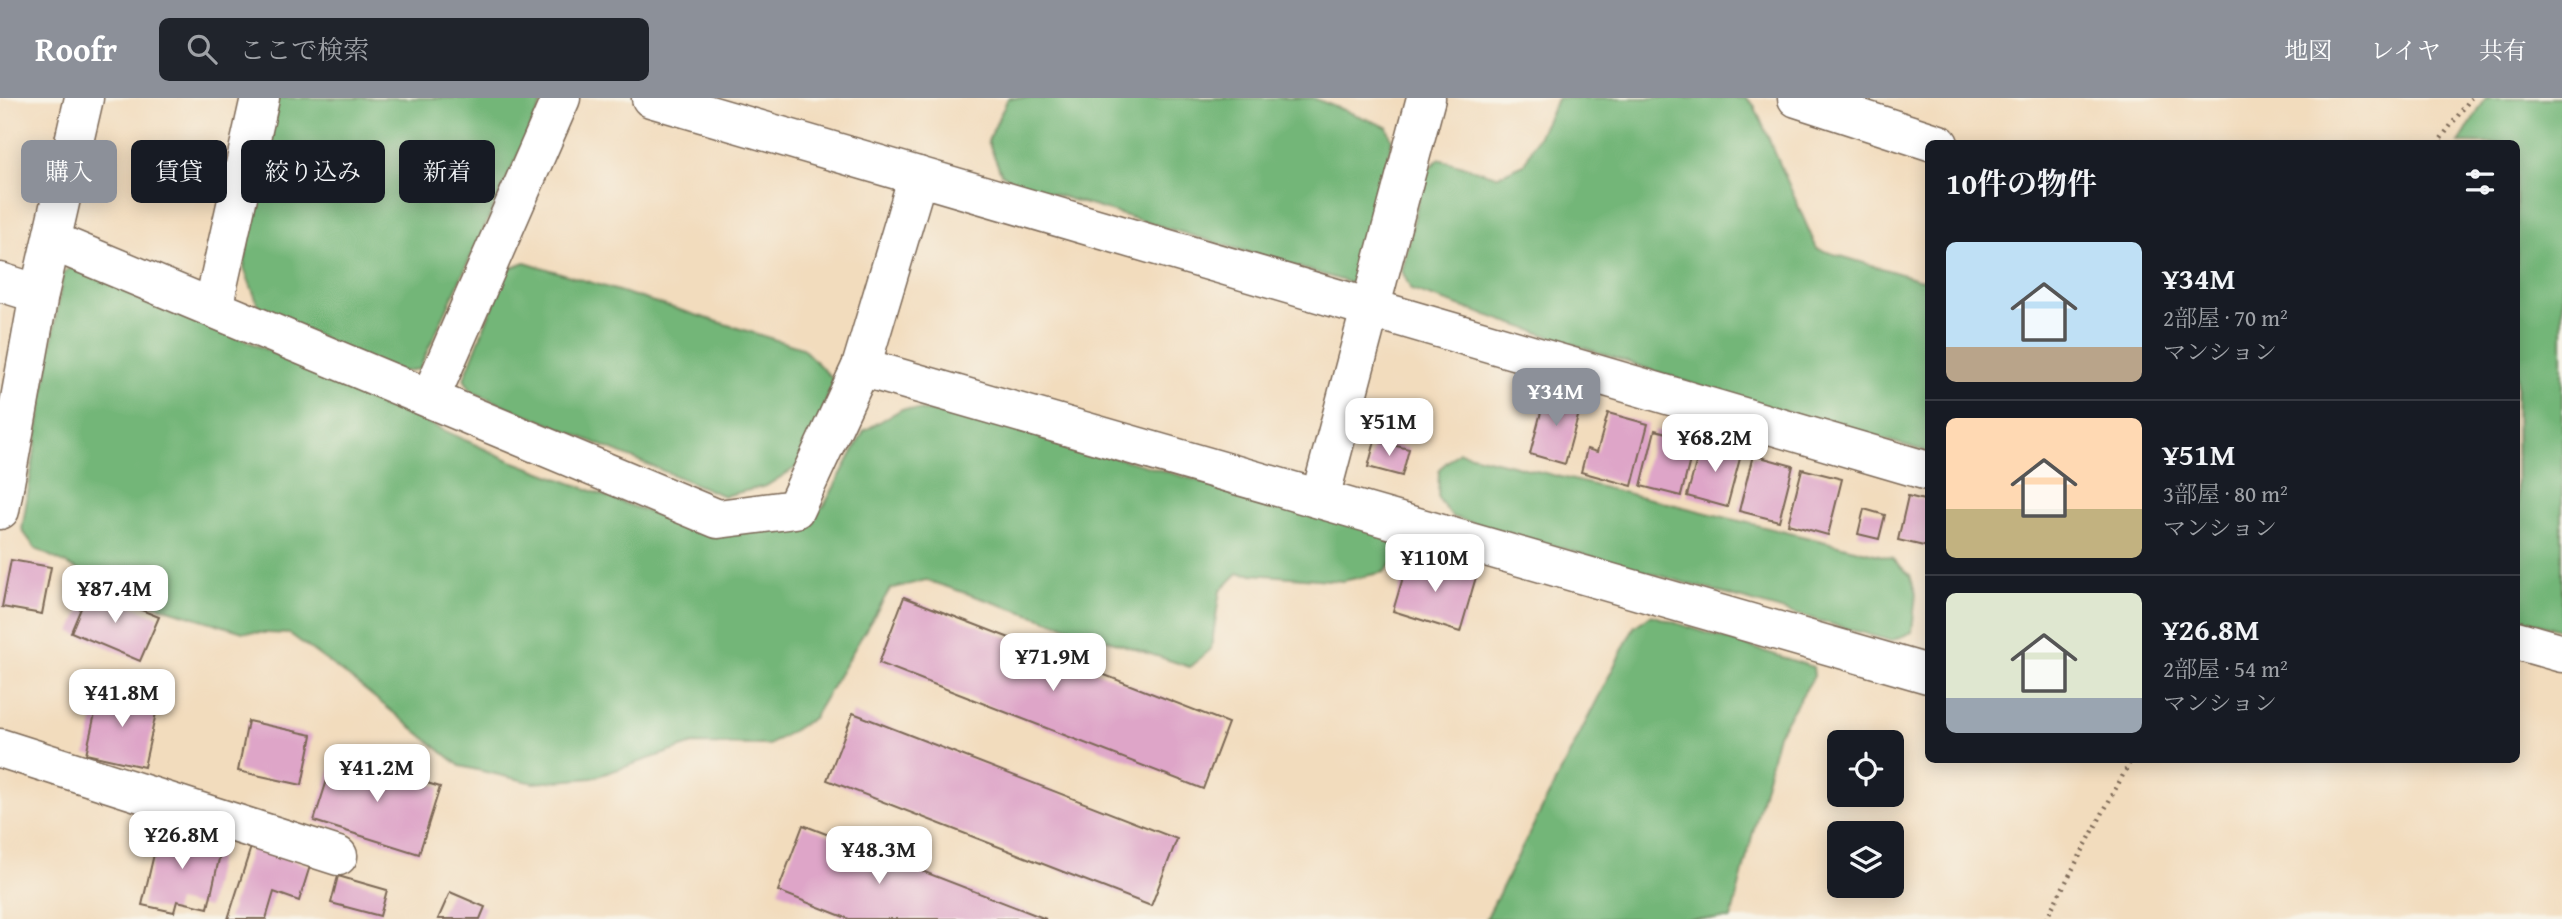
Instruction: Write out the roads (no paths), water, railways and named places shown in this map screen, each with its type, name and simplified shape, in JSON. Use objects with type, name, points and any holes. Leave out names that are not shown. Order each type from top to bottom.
[{"type":"street","points":[[0,510],[39,294],[84,98]]},
{"type":"street","points":[[213,308],[260,98]]},
{"type":"street","points":[[430,398],[561,98]]},
{"type":"street","points":[[651,98],[1925,470]]},
{"type":"street","points":[[1320,498],[1426,98]]},
{"type":"street","points":[[1797,98],[1927,140]]},
{"type":"street","points":[[52,241],[718,519],[794,509],[861,366],[918,176]]},
{"type":"street","points":[[0,282],[39,294]]},
{"type":"street","points":[[861,366],[1925,673]]},
{"type":"street","points":[[2520,641],[2562,653]]},
{"type":"street","points":[[0,748],[338,856]]}]
